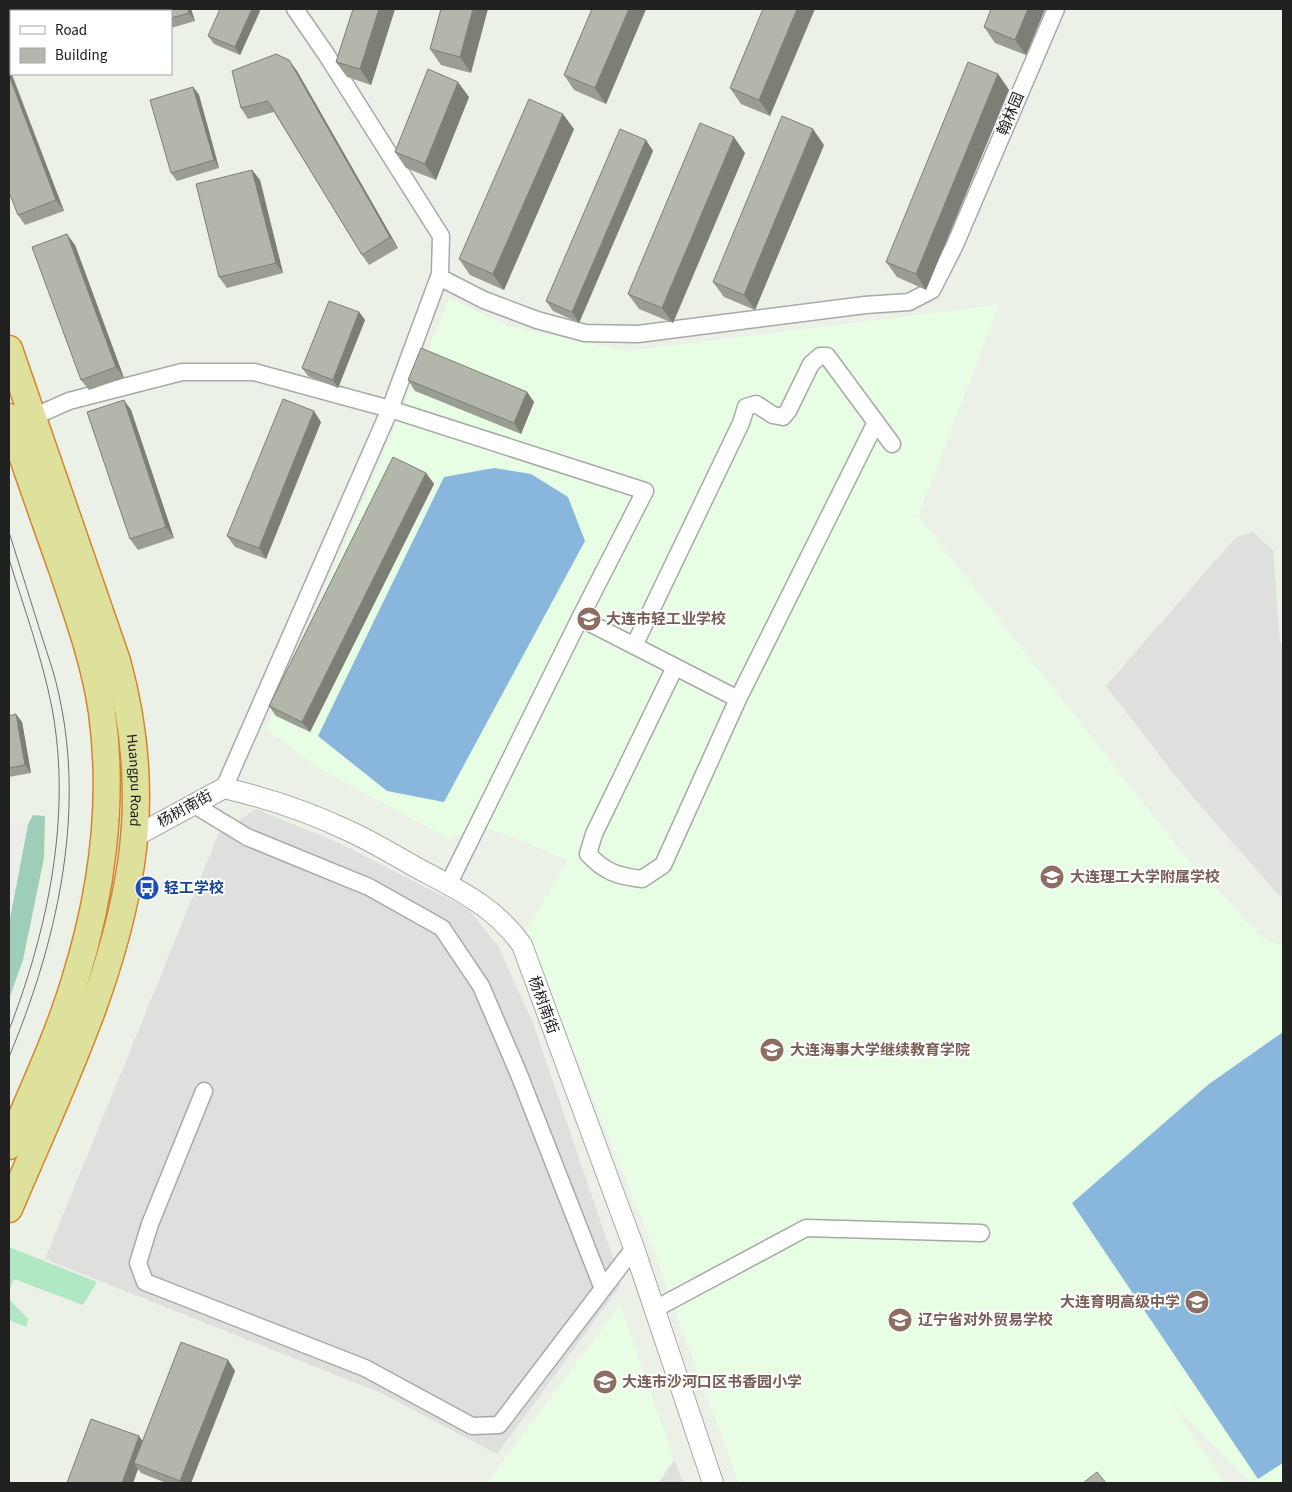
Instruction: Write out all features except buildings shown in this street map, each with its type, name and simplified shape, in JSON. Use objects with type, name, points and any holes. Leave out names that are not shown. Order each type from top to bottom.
[{"type":"highway","name":"Huangpu Road","points":[[9,349],[21,417],[84,633],[102,711],[107,783],[105,827],[98,890],[84,952],[61,1020],[9,1146]]},
{"type":"highway","name":"Huangpu Road","points":[[9,1209],[75,1053],[106,970],[115,942],[124,902],[132,863],[134,837],[135,767],[126,692],[106,627],[21,417]]},
{"type":"street","points":[[224,788],[390,409],[439,277],[440,236],[326,54],[295,9]]},
{"type":"street","name":"翰林园","points":[[439,277],[484,300],[537,320],[585,334],[638,334],[856,306],[909,302],[932,290],[954,247],[1056,9]]},
{"type":"street","points":[[634,646],[741,423],[746,407],[756,404],[773,415],[783,417],[788,412],[811,364],[820,356],[827,356],[892,444]]},
{"type":"street","points":[[21,417],[69,401],[182,372],[254,372],[390,409],[645,491],[448,885]]},
{"type":"street","points":[[675,667],[594,834],[588,854],[598,864],[619,876],[642,879],[663,865],[738,699],[876,422]]},
{"type":"street","points":[[580,618],[738,699]]},
{"type":"street","name":"杨树南街","points":[[134,837],[224,788],[307,812],[350,831],[474,899],[511,929],[522,945],[634,1248],[713,1483]]},
{"type":"street","points":[[201,808],[247,837],[369,887],[442,928],[481,986],[518,1072],[603,1289]]},
{"type":"street","points":[[204,1091],[150,1224],[138,1264],[145,1282],[365,1368],[472,1426],[499,1425],[634,1248]]},
{"type":"street","points":[[655,1308],[806,1228],[981,1233]]},
{"type":"shaded area","points":[[450,299],[508,326],[627,351],[999,305],[918,516],[1180,850],[1262,938],[1283,946],[1283,1483],[1251,1483],[1171,1402],[1224,1483],[739,1483],[647,1233],[526,931],[568,860],[492,829],[448,838],[315,766],[266,728]]},
{"type":"shaded area","points":[[494,468],[531,474],[568,497],[585,541],[444,802],[387,791],[318,736],[444,477]]},
{"type":"shaded area","points":[[1253,532],[1273,550],[1280,642],[1283,644],[1283,897],[1277,893],[1185,788],[1106,686],[1236,537]]},
{"type":"shaded area","points":[[256,809],[339,843],[468,909],[498,946],[533,1023],[613,1258],[620,1286],[497,1454],[381,1393],[45,1259],[219,833]]},
{"type":"shaded area","points":[[33,815],[45,816],[44,858],[23,960],[9,999],[9,923],[28,824]]},
{"type":"shaded area","points":[[9,822],[28,824],[9,923]]},
{"type":"shaded area","name":"大连育明高级中学","points":[[1283,1032],[1283,1463],[1258,1479],[1072,1203],[1209,1084]]},
{"type":"shaded area","name":"大连市沙河口区书香园小学","points":[[620,1305],[674,1460],[658,1483],[487,1483]]},
{"type":"shaded area","points":[[674,1460],[684,1483],[658,1483]]},
{"type":"green space","points":[[9,1247],[97,1282],[83,1305],[14,1279],[9,1291]]},
{"type":"green space","points":[[9,1299],[28,1319],[26,1327],[9,1320]]},
{"type":"tram line","points":[[9,532],[57,688],[67,741],[69,787],[62,879],[53,925],[26,1014],[9,1057]]},
{"type":"tram line","points":[[9,559],[48,689],[57,749],[59,790],[53,872],[45,912],[23,992],[9,1030]]},
{"type":"place","name":"大连市轻工业学校","points":[[589,619]]},
{"type":"place","name":"大连理工大学附属学校","points":[[1052,877]]},
{"type":"place","name":"轻工学校","points":[[147,888]]},
{"type":"place","name":"大连海事大学继续教育学院","points":[[772,1050]]},
{"type":"place","name":"大连育明高级中学","points":[[1197,1302]]},
{"type":"place","name":"辽宁省对外贸易学校","points":[[900,1320]]},
{"type":"place","name":"大连市沙河口区书香园小学","points":[[605,1382]]}]
